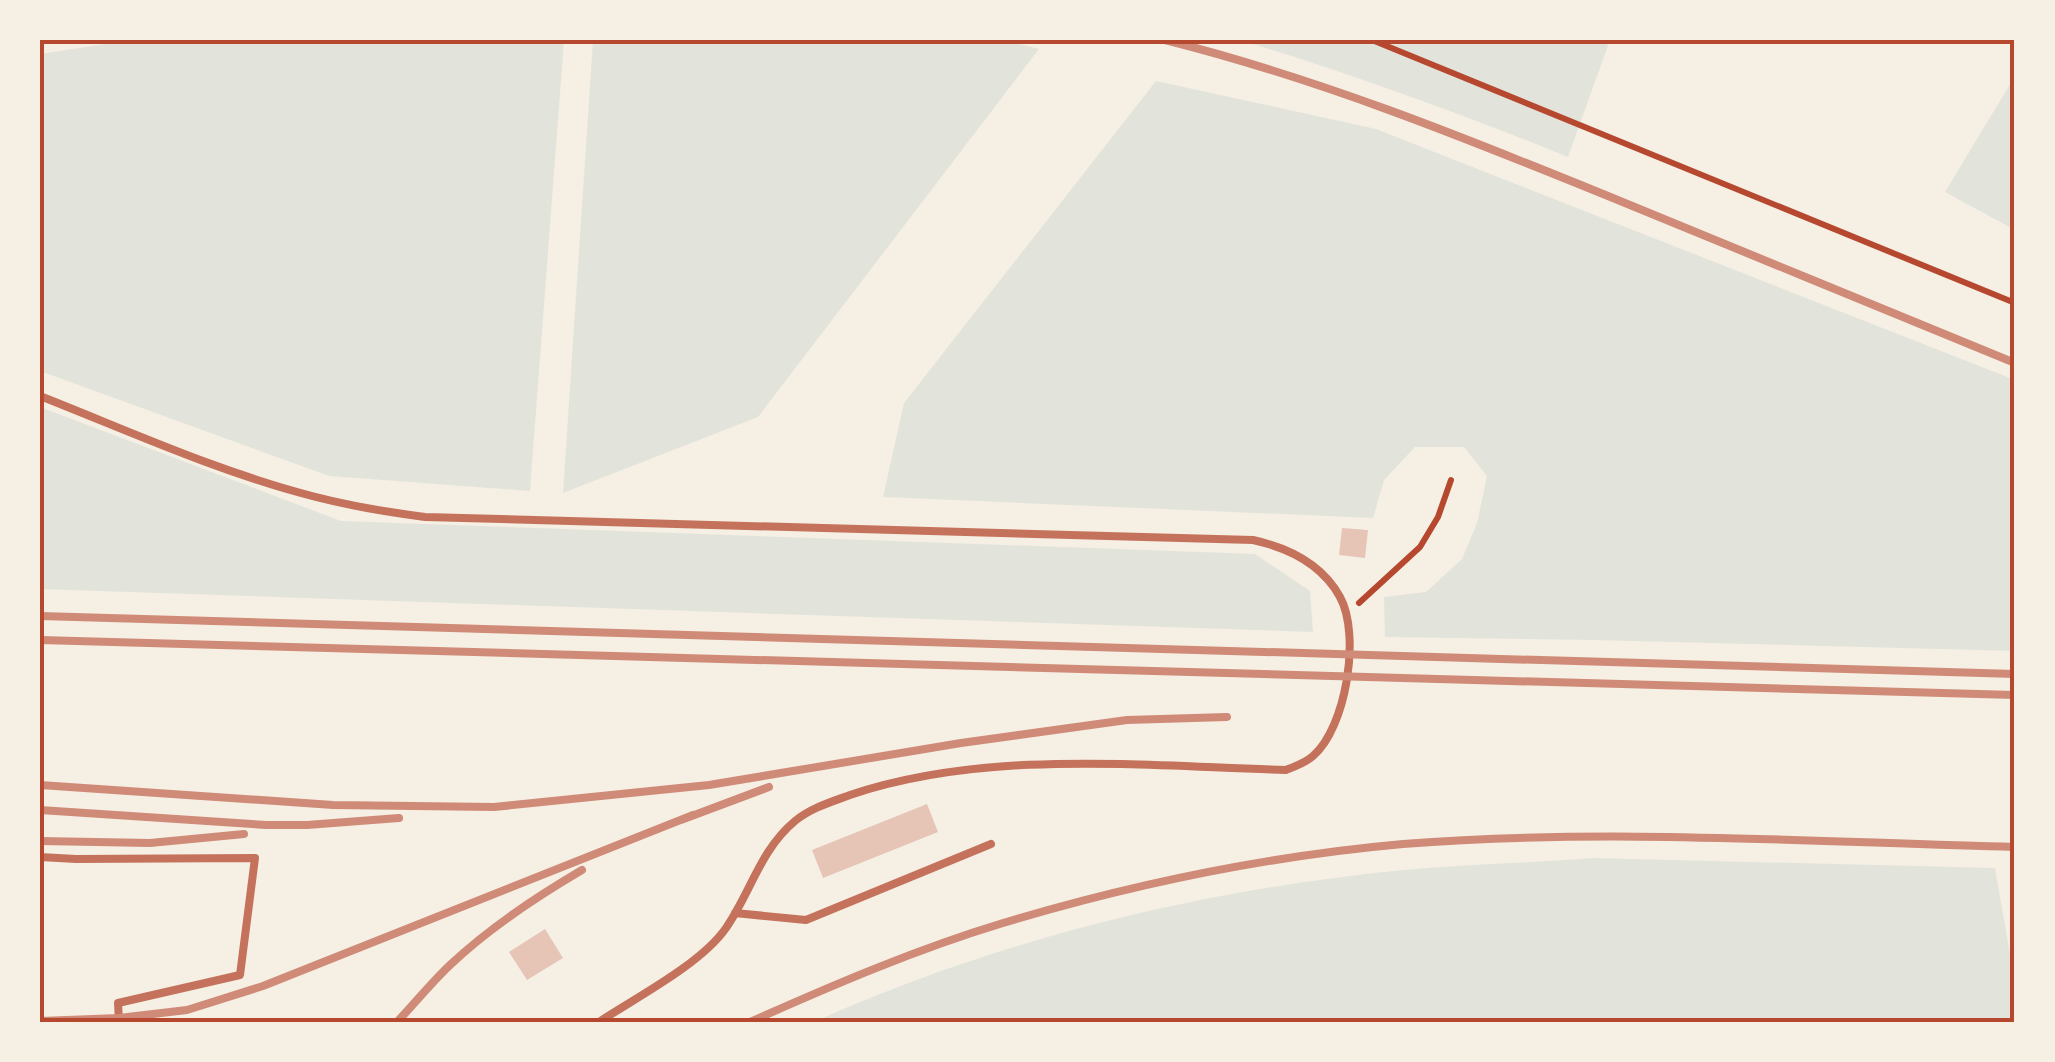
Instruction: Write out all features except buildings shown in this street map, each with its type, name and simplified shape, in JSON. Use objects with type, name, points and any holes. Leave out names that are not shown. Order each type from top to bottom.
[{"type":"lane","points":[[40,396],[226,469],[310,496],[367,509],[425,517],[1253,540],[1297,554],[1329,581],[1340,596],[1349,630],[1338,719],[1324,744],[1303,764],[1286,770],[1059,764],[984,768],[925,775],[818,806],[776,839],[726,929],[702,954],[599,1022]]},
{"type":"lane","points":[[735,913],[806,920],[991,844]]},
{"type":"lane","points":[[40,856],[254,858],[240,976],[118,1003],[118,1022]]},
{"type":"path","points":[[1372,40],[2015,303]]},
{"type":"path","points":[[1347,613],[1420,547],[1438,517],[1451,480]]},
{"type":"shaded area","points":[[131,40],[564,40],[530,491],[329,476],[40,371],[40,54]]},
{"type":"shaded area","points":[[593,40],[1003,40],[1039,49],[758,417],[563,493]]},
{"type":"shaded area","points":[[1240,40],[1610,40],[1568,157],[1405,95]]},
{"type":"shaded area","points":[[2015,76],[2015,230],[1945,192]]},
{"type":"shaded area","points":[[1156,81],[1376,129],[2015,380],[2015,651],[1385,637],[1384,597],[1426,592],[1462,559],[1477,523],[1487,476],[1464,447],[1415,447],[1384,480],[1373,518],[883,497],[904,403]]},
{"type":"shaded area","points":[[40,407],[341,521],[1255,554],[1310,591],[1313,632],[40,589]]},
{"type":"shaded area","points":[[1593,858],[1995,868],[2015,983],[2015,1022],[814,1022],[956,966],[1102,922],[1177,905],[1403,870]]},
{"type":"railway","points":[[1165,40],[1278,72],[1444,131],[2015,363]]},
{"type":"railway","points":[[40,616],[2015,674]]},
{"type":"railway","points":[[40,640],[2015,695]]},
{"type":"railway","points":[[40,785],[333,805],[494,807],[709,785],[1127,720],[1227,717]]},
{"type":"railway","points":[[681,820],[769,787]]},
{"type":"railway","points":[[40,810],[266,825],[399,818]]},
{"type":"railway","points":[[40,1021],[187,1010],[263,986],[693,815]]},
{"type":"railway","points":[[40,841],[150,843],[244,834]]},
{"type":"railway","points":[[750,1022],[875,968],[1003,923],[1151,884],[1302,856],[1403,844],[1556,837],[2015,847]]},
{"type":"railway","points":[[397,1022],[481,938],[582,870]]}]
